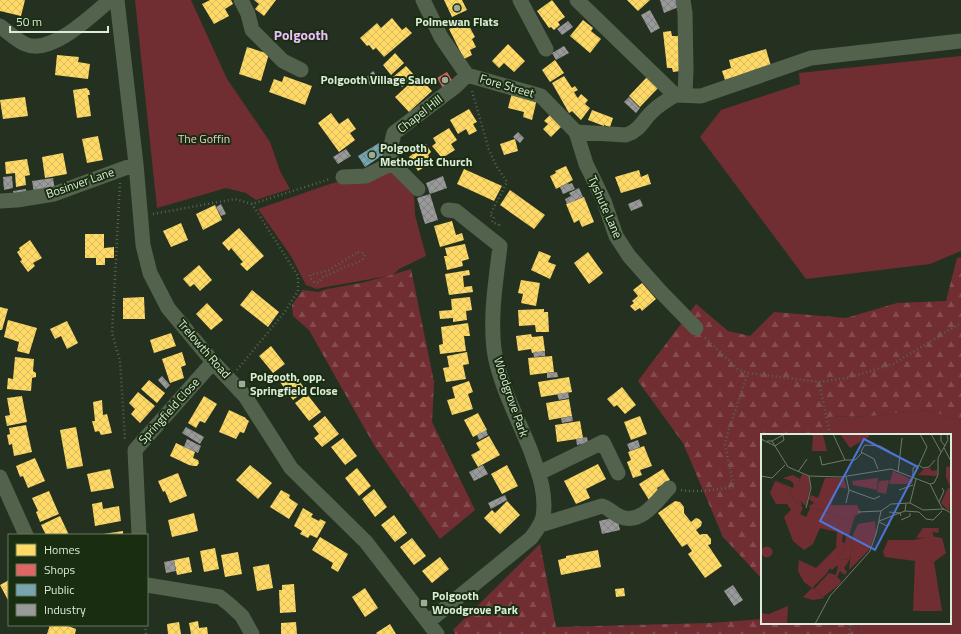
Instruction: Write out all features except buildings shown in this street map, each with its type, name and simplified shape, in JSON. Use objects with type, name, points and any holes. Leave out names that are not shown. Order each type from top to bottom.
[{"type":"street","points":[[0,26],[26,45],[35,46],[47,44],[64,36],[110,0]]},
{"type":"street","name":"Trelowth Road","points":[[117,0],[136,164],[143,245],[150,273],[168,308],[213,362],[245,396],[291,468],[366,542],[437,634]]},
{"type":"street","points":[[241,0],[248,14],[252,30],[283,61],[301,70]]},
{"type":"street","name":"Fore Street","points":[[423,0],[441,37],[467,75],[541,96],[576,132]]},
{"type":"street","points":[[520,0],[546,49]]},
{"type":"street","points":[[577,0],[680,95]]},
{"type":"street","points":[[680,95],[686,69],[685,13],[683,0]]},
{"type":"street","points":[[576,132],[626,135],[632,133],[642,125],[653,110],[680,95],[701,96],[811,58],[961,41]]},
{"type":"street","name":"Chapel Hill","points":[[392,162],[390,150],[394,133],[456,86],[467,75]]},
{"type":"street","name":"Tyshute Lane","points":[[576,132],[586,164],[604,201],[616,236],[629,256],[696,328]]},
{"type":"street","points":[[342,177],[366,176],[392,162],[418,189]]},
{"type":"street","name":"Bosinver Lane","points":[[0,201],[54,194],[136,164]]},
{"type":"street","name":"Woodgrove Park","points":[[428,622],[530,538],[540,525],[543,517],[544,492],[539,473],[502,381],[494,350],[494,295],[500,246],[456,211],[448,210]]},
{"type":"street","name":"Springfield Close","points":[[139,534],[134,450],[213,362]]},
{"type":"street","points":[[539,473],[603,442],[618,473]]},
{"type":"street","points":[[0,476],[26,534]]},
{"type":"street","points":[[540,525],[602,506],[626,518],[638,517],[652,507],[669,488]]},
{"type":"street","points":[[148,585],[220,597],[242,616],[252,634]]},
{"type":"path","points":[[467,75],[479,111],[489,150],[507,182],[490,215],[494,217]]},
{"type":"path","points":[[121,169],[112,333],[120,361],[125,438],[134,450]]},
{"type":"path","points":[[141,217],[235,199],[252,204],[330,179],[342,177]]},
{"type":"path","points":[[229,379],[284,313],[298,291],[298,276],[252,204]]},
{"type":"path","points":[[358,252],[362,253],[364,258],[348,266],[323,276],[319,282],[315,282],[310,278],[310,275],[328,270],[358,252]]},
{"type":"path","points":[[696,328],[738,369],[748,373],[819,382],[847,378],[893,364],[961,322]]},
{"type":"path","points":[[669,488],[689,491],[734,487],[725,444],[748,373]]},
{"type":"path","points":[[819,382],[830,434]]},
{"type":"path","points":[[849,634],[851,624]]},
{"type":"green space","name":"The Goffin","points":[[135,0],[191,0],[227,79],[270,142],[280,171],[290,189],[256,200],[246,193],[226,188],[157,208]]},
{"type":"green space","points":[[961,56],[961,251],[930,264],[806,279],[700,137],[721,110],[800,84],[799,73]]},
{"type":"green space","points":[[392,166],[414,195],[415,215],[426,256],[399,269],[393,275],[317,289],[306,285],[291,256],[258,209],[327,185]]},
{"type":"green space","points":[[961,257],[961,421],[928,410],[871,416],[826,417],[830,434],[761,434],[761,578],[723,537],[683,443],[638,381],[696,304],[728,331],[750,336],[774,312],[846,318],[897,303],[946,301],[957,258]]},
{"type":"green space","points":[[411,269],[434,382],[432,422],[475,510],[440,539],[374,445],[309,330],[293,316],[292,305],[303,290],[318,292],[361,283]]},
{"type":"green space","points":[[928,410],[961,421],[961,634],[859,634],[858,624],[951,624],[951,434],[830,434],[826,417],[871,416]]},
{"type":"green space","points":[[540,544],[556,627],[711,623],[761,619],[761,624],[858,624],[859,634],[455,634],[453,630]]},
{"type":"place","name":"Polmewan Flats","points":[[457,8]]},
{"type":"place","name":"Polgooth Village Salon","points":[[445,80]]},
{"type":"place","name":"Polgooth Methodist Church","points":[[372,155]]},
{"type":"place","name":"Polgooth, opp. Springfield Close","points":[[242,384]]},
{"type":"place","name":"Polgooth Woodgrove Park","points":[[424,603]]},
{"type":"district","name":"Polgooth","points":[[301,35]]}]
